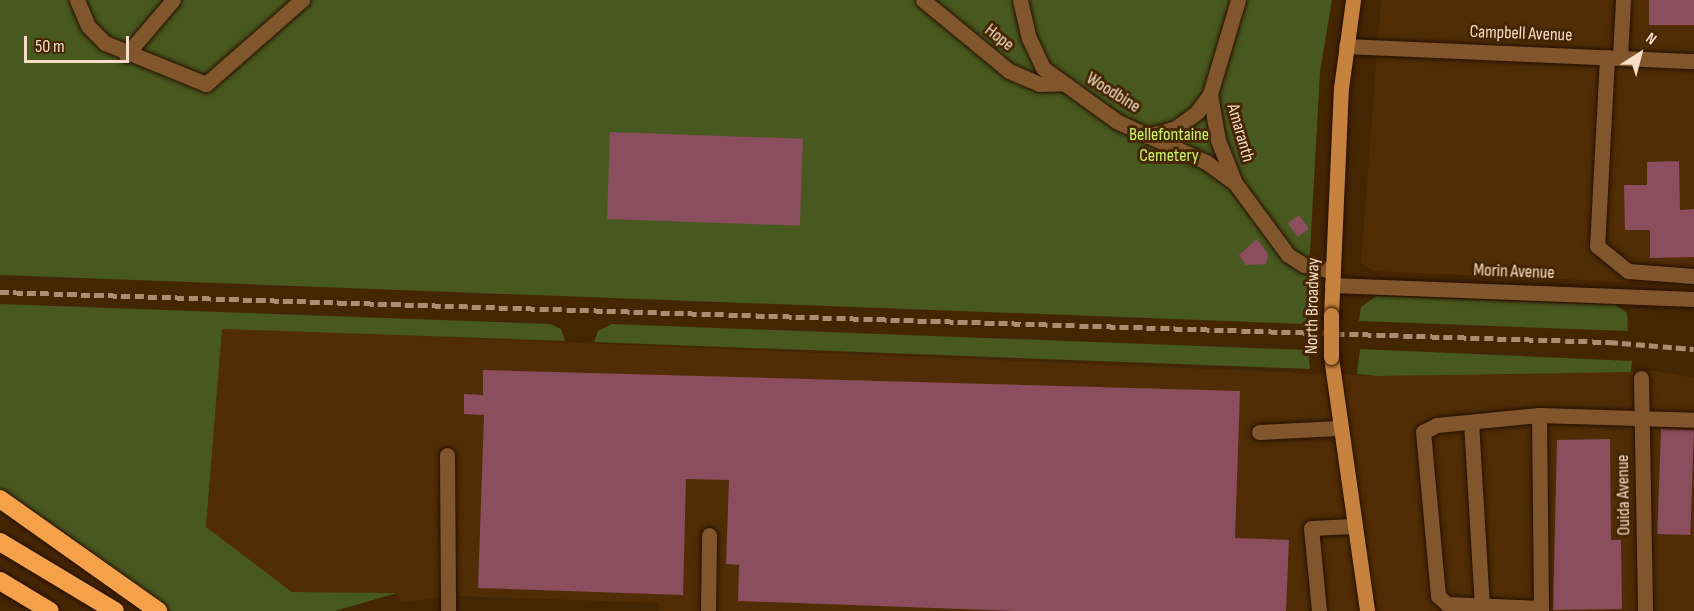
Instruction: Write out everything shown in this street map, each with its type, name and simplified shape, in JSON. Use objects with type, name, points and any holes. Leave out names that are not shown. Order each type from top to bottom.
[{"type":"highway","points":[[0,499],[158,611]]},
{"type":"highway","points":[[0,542],[115,611]]},
{"type":"highway","points":[[0,580],[50,611]]},
{"type":"main road","name":"North Broadway","points":[[1353,0],[1346,46],[1332,278],[1331,357],[1338,428],[1367,611]]},
{"type":"street","points":[[77,0],[88,26],[126,55],[206,84],[302,0]]},
{"type":"street","points":[[126,55],[173,0]]},
{"type":"street","name":"Hope","points":[[923,0],[1009,71],[1039,84],[1062,83]]},
{"type":"street","name":"Woodbine","points":[[1020,0],[1029,38],[1043,68],[1062,83],[1147,136],[1206,162],[1235,183],[1288,255],[1332,278]]},
{"type":"street","name":"Amaranth","points":[[1147,136],[1174,129],[1197,112],[1210,94],[1238,0]]},
{"type":"street","points":[[1623,0],[1614,57],[1597,246],[1628,271],[1694,276]]},
{"type":"street","name":"Campbell Avenue","points":[[1346,46],[1694,61]]},
{"type":"street","name":"Amaranth","points":[[1210,94],[1218,140],[1235,183]]},
{"type":"street","name":"Morin Avenue","points":[[1332,278],[1694,299]]},
{"type":"street","name":"Ouida Avenue","points":[[1641,378],[1646,611]]},
{"type":"street","points":[[1539,415],[1541,609],[1447,604],[1438,596],[1423,432],[1437,425],[1539,415],[1694,420]]},
{"type":"street","points":[[1471,422],[1482,605]]},
{"type":"street","points":[[1259,432],[1338,428]]},
{"type":"street","points":[[447,455],[448,611]]},
{"type":"street","points":[[1320,611],[1311,528],[1353,526]]},
{"type":"street","points":[[708,611],[709,535]]},
{"type":"shaded area","points":[[1381,0],[1694,0],[1694,285],[1373,271],[1361,263]]},
{"type":"shaded area","points":[[222,328],[1378,376],[1657,371],[1694,378],[1694,611],[659,611],[659,603],[455,596],[401,602],[397,593],[292,592],[206,527]]},
{"type":"green space","name":"Bellefontaine Cemetery","points":[[0,0],[1332,0],[1320,72],[1306,324],[0,275]]},
{"type":"green space","points":[[1376,296],[1616,305],[1627,313],[1628,331],[1359,321],[1361,307]]},
{"type":"green space","points":[[0,304],[550,324],[561,329],[565,341],[222,329],[206,527],[292,592],[397,593],[335,611],[171,611],[52,532],[0,490]]},
{"type":"green space","points":[[612,324],[1308,350],[1310,369],[594,342],[598,331]]},
{"type":"green space","points":[[1360,349],[1632,361],[1631,372],[1378,376],[1357,374]]},
{"type":"building","points":[[1649,0],[1694,0],[1694,25],[1649,25]]},
{"type":"building","points":[[610,132],[803,139],[800,226],[607,219]]},
{"type":"building","points":[[1679,161],[1680,210],[1694,209],[1694,257],[1650,258],[1650,230],[1625,230],[1624,185],[1647,185],[1647,162]]},
{"type":"building","points":[[1299,215],[1309,229],[1298,237],[1288,223]]},
{"type":"building","points":[[1257,239],[1268,254],[1266,264],[1246,265],[1239,255]]},
{"type":"building","points":[[483,370],[1240,391],[1235,538],[1289,540],[1286,611],[1016,611],[738,601],[739,565],[726,564],[729,480],[686,479],[683,595],[478,588],[484,415],[464,414],[464,394],[483,395]]},
{"type":"building","points":[[1661,429],[1694,430],[1690,535],[1657,534]]},
{"type":"building","points":[[1610,439],[1611,540],[1621,540],[1622,609],[1553,610],[1557,440]]},
{"type":"railway","points":[[0,292],[1609,342],[1694,349]]}]
